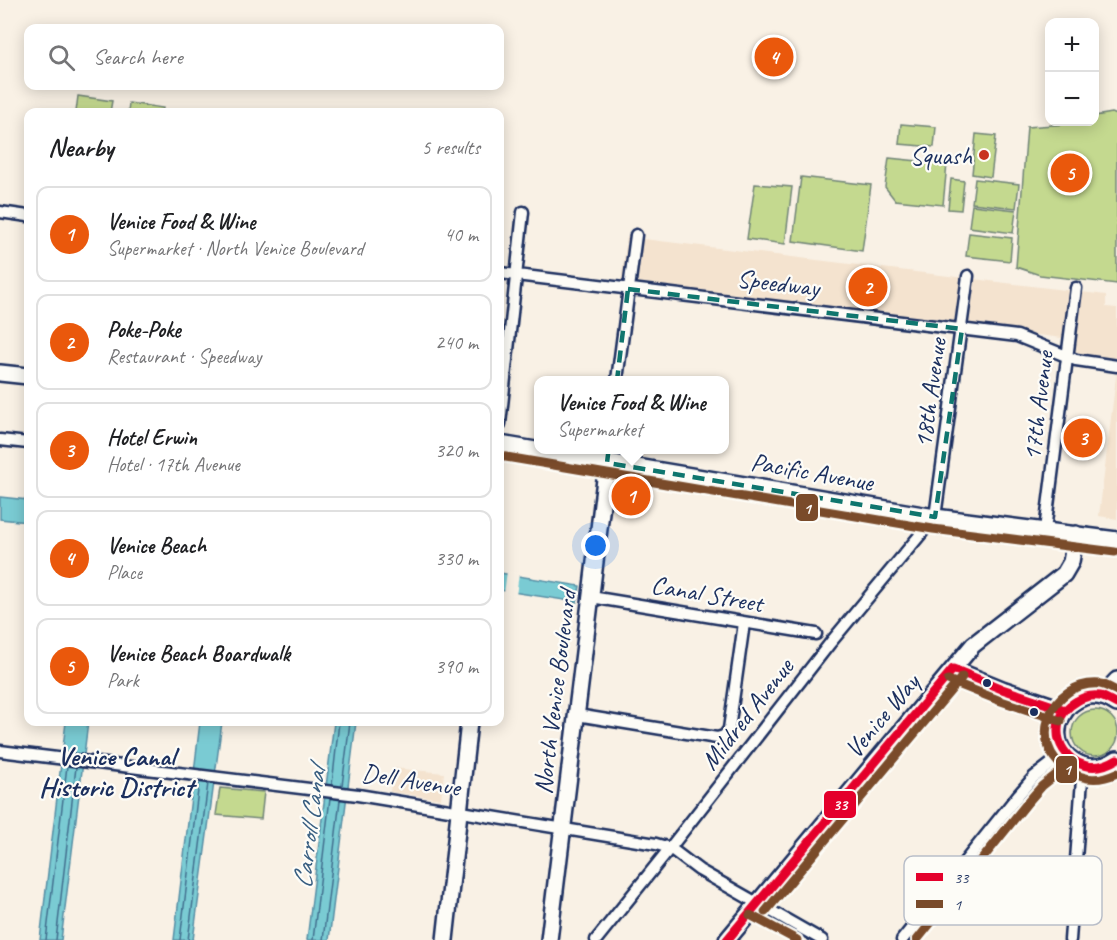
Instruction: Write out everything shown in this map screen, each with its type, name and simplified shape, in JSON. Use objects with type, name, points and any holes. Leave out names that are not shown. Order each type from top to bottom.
[{"type":"main road","points":[[0,373],[24,376]]},
{"type":"main road","name":"Pacific Avenue","points":[[504,444],[534,448]]},
{"type":"main road","name":"Pacific Avenue","points":[[590,454],[935,517],[1117,540]]},
{"type":"main road","name":"North Venice Boulevard","points":[[549,940],[608,456]]},
{"type":"main road","name":"Venice Way","points":[[727,940],[980,639],[1059,580],[1071,562],[1076,534]]},
{"type":"main road","points":[[953,669],[992,686],[1065,710]]},
{"type":"main road","points":[[1102,696],[1117,680]]},
{"type":"main road","points":[[1117,704],[1102,696],[1084,697],[1065,710],[1058,731],[1059,743],[1074,762],[1083,766],[1101,767],[1117,759]]},
{"type":"main road","points":[[445,940],[468,726]]},
{"type":"street","points":[[0,212],[24,215]]},
{"type":"street","points":[[504,389],[523,212]]},
{"type":"street","points":[[618,376],[636,235]]},
{"type":"street","name":"Speedway","points":[[504,273],[1017,336],[1066,357],[1117,366]]},
{"type":"street","name":"18th Avenue","points":[[935,517],[968,276]]},
{"type":"street","name":"17th Avenue","points":[[1045,530],[1076,288]]},
{"type":"street","points":[[0,440],[24,443]]},
{"type":"street","name":"Mildred Avenue","points":[[596,940],[824,651],[935,517]]},
{"type":"street","name":"Canal Street","points":[[591,597],[816,634]]},
{"type":"street","points":[[577,715],[717,738],[724,736],[729,729],[744,623]]},
{"type":"street","name":"Dell Avenue","points":[[0,751],[350,794],[562,827],[670,848]]},
{"type":"street","points":[[969,856],[1034,777],[1065,753]]},
{"type":"street","points":[[1076,856],[1083,766]]},
{"type":"street","points":[[670,848],[699,870],[822,940]]},
{"type":"street","points":[[902,940],[914,925]]},
{"type":"street","points":[[1070,940],[1071,925]]},
{"type":"highlighted area","points":[[628,289],[962,329],[935,517],[607,463]]},
{"type":"shaded area","points":[[627,237],[1106,295],[1106,307],[1117,308],[1117,363],[1076,358],[1062,338],[621,282]]},
{"type":"shaded area","points":[[1117,369],[1117,519],[1099,516]]},
{"type":"shaded area","points":[[393,768],[444,773],[441,799],[390,792]]},
{"type":"green space","points":[[78,96],[112,101],[111,108],[76,108]]},
{"type":"green space","points":[[129,103],[163,108],[128,108]]},
{"type":"green space","points":[[1112,113],[1117,115],[1117,284],[1040,275],[1016,267],[1027,127],[1099,126],[1099,115]]},
{"type":"green space","points":[[901,124],[936,127],[934,147],[899,144]]},
{"type":"green space","name":"Squash","points":[[976,134],[996,136],[991,177],[972,174]]},
{"type":"green space","points":[[889,158],[947,164],[943,205],[895,200],[885,187]]},
{"type":"green space","points":[[801,177],[871,185],[862,251],[793,241]]},
{"type":"green space","points":[[951,179],[964,181],[961,210],[948,209]]},
{"type":"green space","points":[[975,179],[1019,184],[1016,208],[972,203]]},
{"type":"green space","points":[[755,184],[792,187],[785,244],[747,239]]},
{"type":"green space","points":[[972,205],[1016,210],[1013,233],[969,227]]},
{"type":"green space","points":[[969,233],[1012,238],[1010,261],[966,256]]},
{"type":"green space","points":[[1095,710],[1111,717],[1118,733],[1111,749],[1095,756],[1079,749],[1072,733],[1079,717]]},
{"type":"green space","points":[[220,788],[264,792],[261,819],[216,815]]},
{"type":"water","points":[[0,497],[24,500],[24,522],[0,519]]},
{"type":"water","points":[[504,574],[580,586],[577,602],[504,591]]},
{"type":"water","points":[[66,726],[88,726],[61,940],[40,940]]},
{"type":"water","points":[[200,726],[221,726],[193,940],[174,940]]},
{"type":"water","points":[[334,726],[356,726],[329,940],[307,940]]},
{"type":"pier","points":[[507,571],[519,573],[516,596],[504,594]]},
{"type":"transit line","name":"1","points":[[504,457],[933,529],[1115,552]]},
{"type":"transit line","name":"33","points":[[953,669],[1002,689],[1065,710]]},
{"type":"transit line","name":"33","points":[[727,940],[953,669]]},
{"type":"transit line","name":"1","points":[[765,912],[962,677]]},
{"type":"transit line","name":"1","points":[[948,680],[1061,721]]},
{"type":"transit line","name":"1","points":[[1117,691],[1100,684],[1083,686],[1068,692],[1049,716],[1046,731],[1048,746],[1056,760],[1069,771],[1081,777],[1093,779],[1117,773]]},
{"type":"transit line","name":"33","points":[[1117,704],[1100,696],[1085,697],[1064,712],[1059,724],[1059,738],[1064,750],[1073,760],[1085,766],[1100,766],[1117,759]]},
{"type":"transit line","name":"1","points":[[985,856],[1042,786],[1072,762]]},
{"type":"transit line","name":"1","points":[[750,915],[797,940]]},
{"type":"transit line","name":"1","points":[[917,940],[929,925]]},
{"type":"place","name":"Venice Beach","points":[[774,57]]},
{"type":"place","name":"Squash","points":[[984,155]]},
{"type":"place","name":"Venice Beach Boardwalk","points":[[1070,173]]},
{"type":"place","name":"Poke-Poke","points":[[868,287]]},
{"type":"place","name":"Hotel Erwin","points":[[1083,438]]},
{"type":"place","name":"Venice Food & Wine","points":[[631,496]]},
{"type":"district","name":"Venice Canal Historic District","points":[[116,772]]},
{"type":"water label","name":"Carroll Canal","points":[[309,828]]}]
